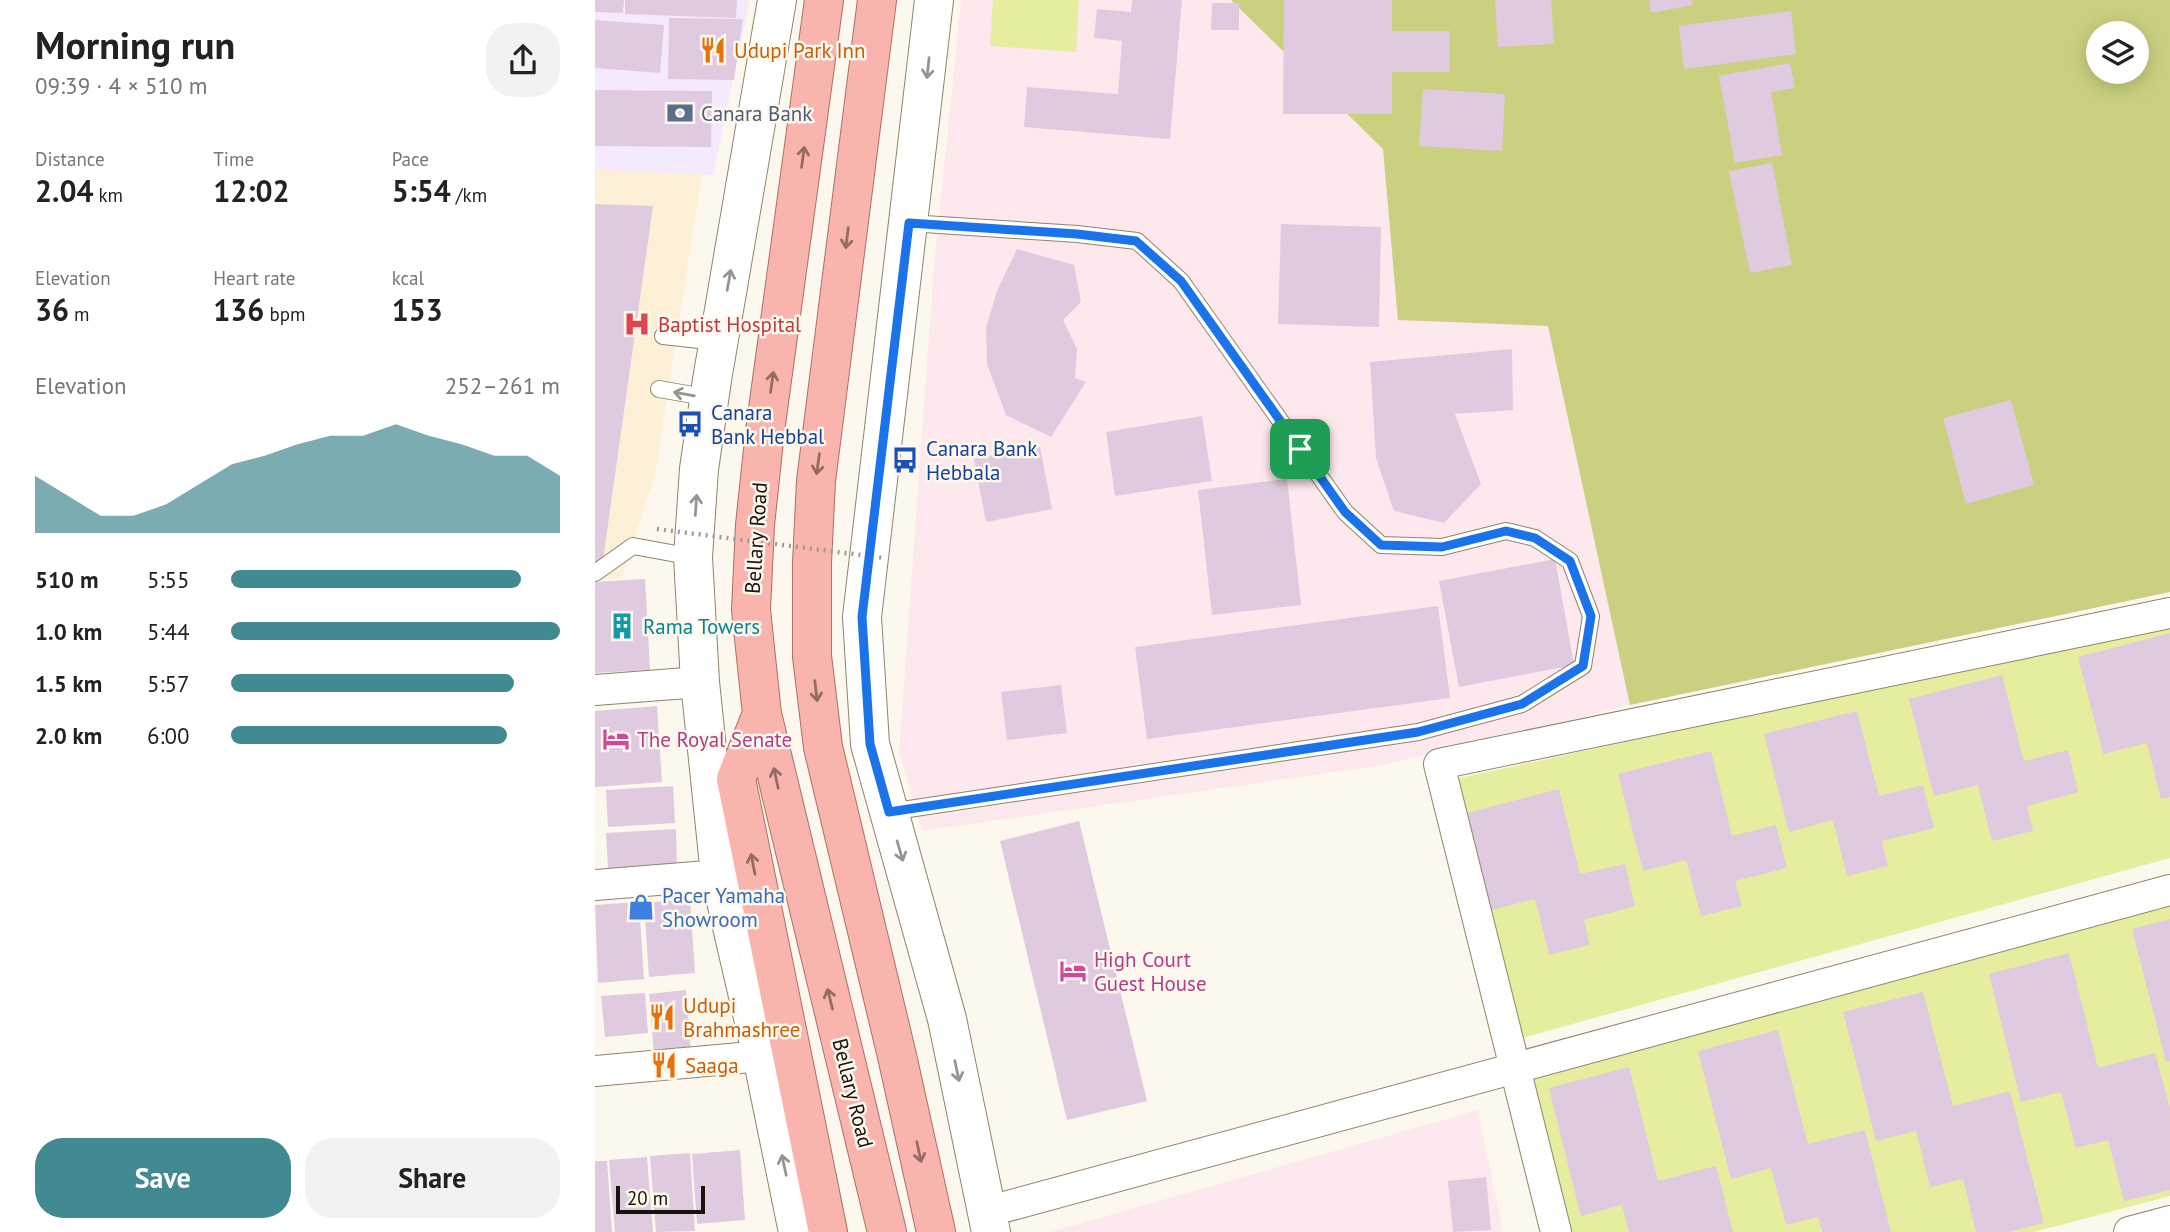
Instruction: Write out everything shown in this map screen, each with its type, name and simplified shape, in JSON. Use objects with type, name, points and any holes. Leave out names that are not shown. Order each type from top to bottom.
[{"type":"highway","name":"Bellary Road","points":[[824,0],[768,407],[755,525],[751,610],[762,714],[887,1232]]},
{"type":"highway","points":[[877,0],[816,481],[812,563],[812,656],[823,747],[897,1055],[936,1232]]},
{"type":"highway","points":[[762,714],[736,779],[828,1232]]},
{"type":"street","points":[[777,0],[718,342],[699,469],[693,557],[700,682],[720,875],[762,1056],[798,1232]]},
{"type":"street","points":[[934,0],[862,617],[870,744],[947,1019],[988,1222],[1515,1068],[2170,890]]},
{"type":"street","points":[[1556,1232],[1439,764],[2170,613]]},
{"type":"street","points":[[595,690],[700,682]]},
{"type":"street","points":[[595,885],[720,875]]},
{"type":"street","points":[[595,1071],[762,1056]]},
{"type":"street","points":[[2129,1232],[2170,1222]]},
{"type":"lane","points":[[889,812],[1418,732],[1522,704],[1583,666],[1591,616],[1570,561],[1535,538],[1506,531],[1442,547],[1381,545],[1345,512],[1181,281],[1136,241],[1077,234],[909,223]]},
{"type":"lane","points":[[663,336],[718,342]]},
{"type":"lane","points":[[659,389],[710,398]]},
{"type":"lane","points":[[595,573],[633,546],[693,557]]},
{"type":"path","points":[[657,529],[884,558]]},
{"type":"shaded area","points":[[595,0],[750,0],[713,175],[595,170]]},
{"type":"shaded area","points":[[961,0],[2170,0],[2170,592],[1630,705],[1383,765],[922,831],[899,752],[934,266]]},
{"type":"shaded area","name":"Baptist Hospital","points":[[595,170],[702,174],[655,474],[622,578],[595,579]]},
{"type":"shaded area","points":[[1478,1110],[1503,1232],[1050,1232]]},
{"type":"green space","points":[[993,0],[1079,0],[1076,52],[990,46]]},
{"type":"green space","points":[[1231,0],[2170,0],[2170,592],[1630,705],[1548,326],[1398,320],[1383,149]]},
{"type":"green space","points":[[2170,624],[2170,858],[1515,1040],[1450,780]]},
{"type":"green space","points":[[2170,905],[2170,1196],[2034,1232],[1568,1232],[1527,1075]]},
{"type":"building","points":[[595,0],[624,0],[623,13],[595,12]]},
{"type":"building","points":[[625,0],[737,0],[736,18],[625,14]]},
{"type":"building","points":[[1132,0],[1182,0],[1170,139],[1024,127],[1027,87],[1118,94],[1122,41],[1094,38],[1097,9],[1131,12]]},
{"type":"building","points":[[1284,0],[1392,0],[1392,31],[1450,31],[1450,72],[1392,72],[1392,114],[1283,114]]},
{"type":"building","points":[[1495,0],[1551,0],[1554,44],[1498,47]]},
{"type":"building","points":[[1649,0],[1692,0],[1693,5],[1651,13]]},
{"type":"building","points":[[1212,3],[1239,3],[1239,30],[1211,30]]},
{"type":"building","points":[[1791,11],[1796,54],[1684,69],[1679,26]]},
{"type":"building","points":[[669,18],[743,19],[734,80],[668,79]]},
{"type":"building","points":[[595,20],[664,25],[660,73],[595,68]]},
{"type":"building","points":[[1790,63],[1795,88],[1771,92],[1782,155],[1735,163],[1719,76]]},
{"type":"building","points":[[1423,89],[1505,94],[1502,151],[1419,146]]},
{"type":"building","points":[[595,90],[712,91],[711,147],[595,146]]},
{"type":"building","points":[[1772,163],[1792,265],[1750,273],[1729,171]]},
{"type":"building","points":[[595,204],[653,206],[602,567],[595,566]]},
{"type":"building","points":[[1281,224],[1381,227],[1379,327],[1278,324]]},
{"type":"building","points":[[1017,249],[1074,265],[1081,302],[1063,320],[1077,349],[1075,378],[1086,382],[1051,437],[1006,415],[987,364],[986,328],[997,291]]},
{"type":"building","points":[[1512,349],[1513,410],[1455,414],[1481,484],[1444,523],[1394,511],[1376,458],[1370,362]]},
{"type":"building","points":[[2011,400],[2034,485],[1966,504],[1943,418]]},
{"type":"building","points":[[1202,416],[1212,481],[1115,496],[1106,432]]},
{"type":"building","points":[[1040,447],[1052,509],[986,522],[974,459]]},
{"type":"building","points":[[1287,479],[1301,605],[1212,615],[1198,490]]},
{"type":"building","points":[[1555,559],[1574,665],[1459,687],[1439,581]]},
{"type":"building","name":"Rama Towers","points":[[645,579],[650,670],[595,673],[595,582]]},
{"type":"building","points":[[1438,606],[1450,698],[1147,739],[1135,647]]},
{"type":"building","points":[[2170,633],[2170,797],[2161,799],[2147,743],[2103,754],[2078,657]]},
{"type":"building","points":[[2002,675],[2024,761],[2068,750],[2078,792],[2027,806],[2033,831],[1992,841],[1978,785],[1934,796],[1909,699]]},
{"type":"building","points":[[1061,685],[1067,733],[1007,740],[1001,692]]},
{"type":"building","points":[[657,706],[662,782],[595,787],[595,711]]},
{"type":"building","points":[[1857,711],[1879,796],[1923,785],[1934,828],[1882,841],[1888,866],[1847,876],[1833,820],[1789,832],[1764,734]]},
{"type":"building","points":[[1711,751],[1732,836],[1776,825],[1787,868],[1735,881],[1742,906],[1701,916],[1686,860],[1643,871],[1618,774]]},
{"type":"building","points":[[673,786],[675,823],[608,827],[606,790]]},
{"type":"building","points":[[1559,789],[1580,874],[1625,864],[1635,906],[1584,920],[1590,945],[1549,955],[1535,899],[1491,910],[1467,813]]},
{"type":"building","name":"High Court Guest House","points":[[1079,821],[1147,1101],[1067,1120],[1000,841]]},
{"type":"building","points":[[676,829],[677,866],[608,869],[606,833]]},
{"type":"building","points":[[690,899],[695,973],[649,977],[644,903]]},
{"type":"building","points":[[639,902],[644,979],[598,983],[595,905]]},
{"type":"building","points":[[2170,919],[2170,1061],[2166,1062],[2132,929]]},
{"type":"building","points":[[2069,953],[2098,1068],[2155,1053],[2170,1109],[2170,1190],[2124,1201],[2108,1140],[2076,1148],[2061,1092],[2021,1102],[1989,974]]},
{"type":"building","points":[[686,990],[691,1051],[654,1054],[649,994]]},
{"type":"building","points":[[1923,992],[1953,1106],[2010,1091],[2044,1223],[2008,1232],[1976,1232],[1963,1179],[1930,1187],[1916,1131],[1876,1141],[1843,1012]]},
{"type":"building","points":[[645,993],[648,1033],[605,1037],[601,996]]},
{"type":"building","points":[[1778,1030],[1808,1144],[1865,1130],[1891,1232],[1822,1232],[1818,1217],[1786,1225],[1771,1168],[1731,1179],[1698,1051]]},
{"type":"building","points":[[1629,1067],[1658,1181],[1716,1166],[1733,1232],[1629,1232],[1622,1205],[1581,1216],[1549,1088]]},
{"type":"building","points":[[740,1150],[745,1220],[697,1224],[692,1154]]},
{"type":"building","points":[[690,1153],[695,1231],[656,1232],[650,1156]]},
{"type":"building","points":[[647,1157],[653,1232],[615,1232],[609,1160]]},
{"type":"building","points":[[595,1161],[607,1161],[612,1232],[595,1232]]},
{"type":"building","points":[[1486,1177],[1491,1230],[1453,1232],[1448,1181]]},
{"type":"place","name":"Udupi Park Inn","points":[[713,50]]},
{"type":"place","name":"Canara Bank","points":[[680,113]]},
{"type":"place","name":"Baptist Hospital","points":[[637,324]]},
{"type":"place","name":"Canara Bank Hebbal","points":[[690,424]]},
{"type":"place","name":"Canara Bank Hebbala","points":[[905,460]]},
{"type":"place","name":"Rama Towers","points":[[622,626]]},
{"type":"place","name":"The Royal Senate","points":[[616,739]]},
{"type":"place","name":"Pacer Yamaha Showroom","points":[[641,907]]},
{"type":"place","name":"High Court Guest House","points":[[1073,971]]},
{"type":"place","name":"Udupi Brahmashree","points":[[662,1017]]},
{"type":"place","name":"Saaga","points":[[664,1065]]},
{"type":"route","points":[[909,223],[1077,234],[1136,241],[1181,281],[1300,449],[1345,512],[1381,545],[1442,547],[1506,531],[1535,538],[1570,561],[1591,616],[1583,666],[1522,704],[1418,732],[889,812],[870,744],[862,617],[909,223]]}]
